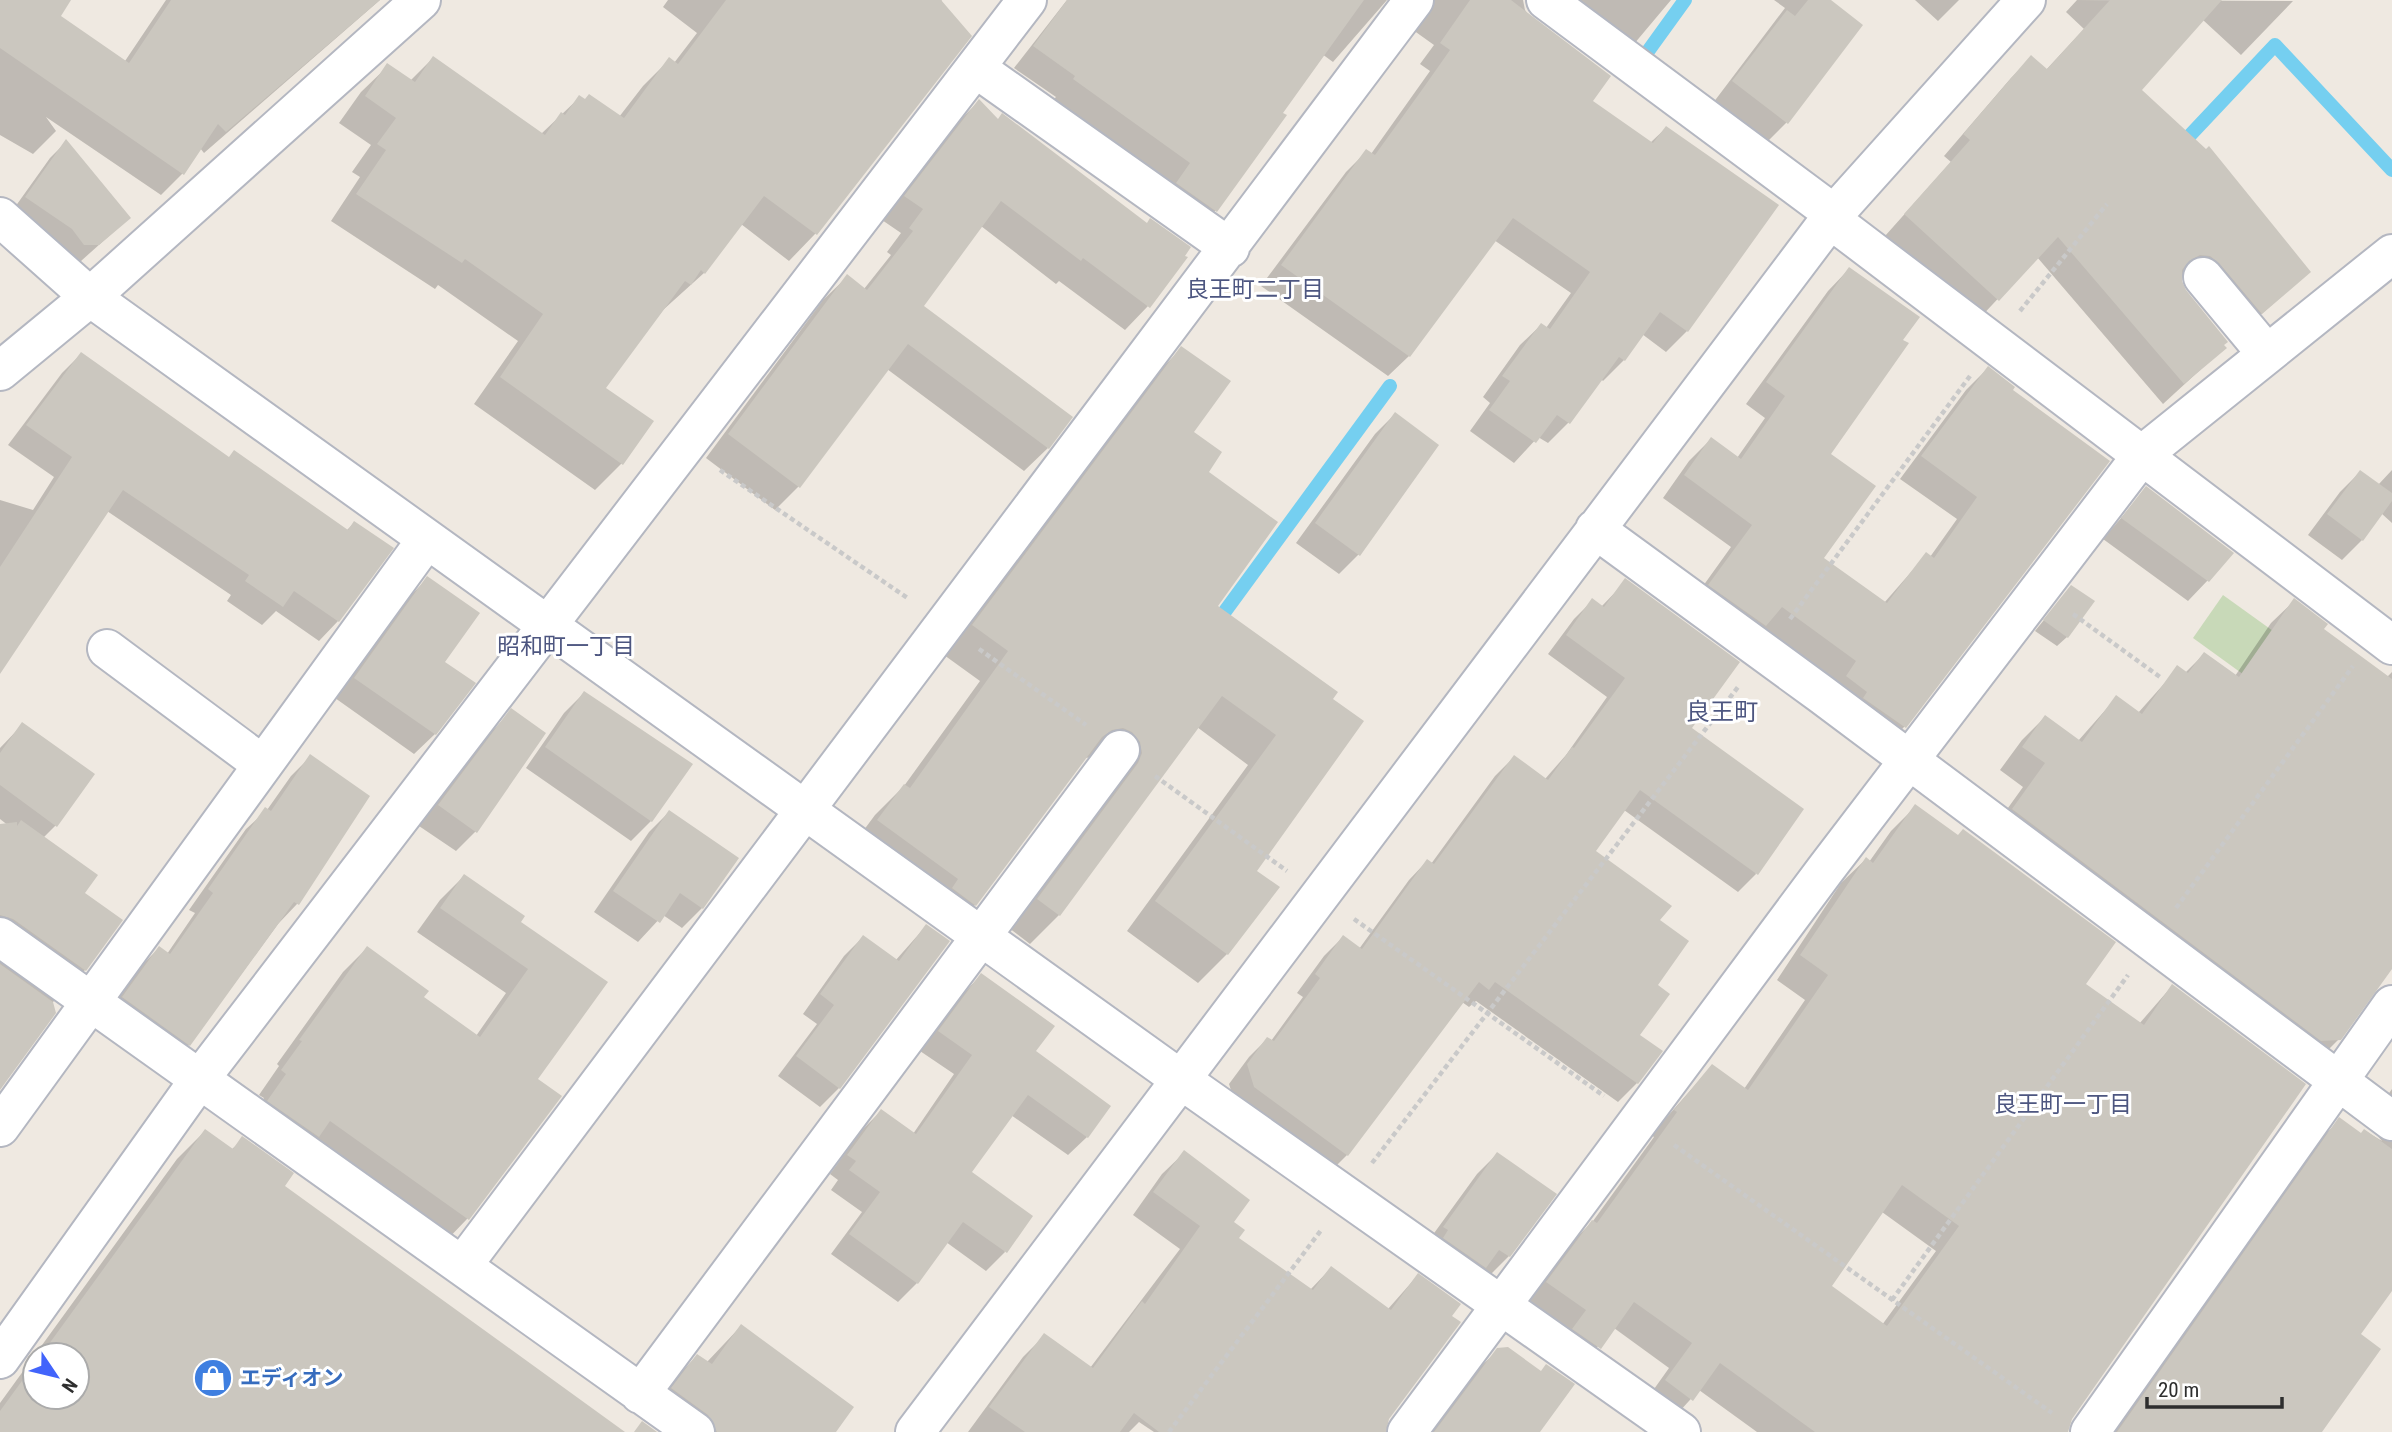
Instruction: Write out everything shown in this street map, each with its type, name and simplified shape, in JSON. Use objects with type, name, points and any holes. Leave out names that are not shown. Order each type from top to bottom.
[{"type":"street","points":[[0,372],[90,297],[421,0]]},
{"type":"street","points":[[0,1359],[199,1080],[684,446],[977,69],[1027,0]]},
{"type":"street","points":[[462,1266],[1414,0]]},
{"type":"street","points":[[1546,0],[2392,645]]},
{"type":"street","points":[[915,1432],[1832,217],[2026,0]]},
{"type":"street","points":[[977,69],[1230,248]]},
{"type":"street","points":[[0,217],[90,297],[1180,1079],[1681,1432]]},
{"type":"street","points":[[1407,1432],[1909,760],[2143,454],[2392,254]]},
{"type":"street","points":[[2203,277],[2267,354]]},
{"type":"street","points":[[1595,530],[1765,653],[2392,1121]]},
{"type":"street","points":[[0,1127],[427,539]]},
{"type":"street","points":[[106,650],[263,765]]},
{"type":"street","points":[[640,1394],[1120,750]]},
{"type":"street","points":[[0,937],[695,1432]]},
{"type":"street","points":[[2074,1424],[2338,1081],[2392,1004]]},
{"type":"path","points":[[1169,1432],[1765,653],[1995,343],[2107,204]]},
{"type":"path","points":[[684,446],[946,624],[1319,894],[2074,1424]]},
{"type":"path","points":[[2038,590],[2160,677]]},
{"type":"green space","points":[[2223,595],[2308,656],[2298,714],[2193,638]]},
{"type":"building","points":[[0,0],[71,0],[61,16],[129,63],[171,0],[380,0],[226,132],[218,124],[184,175],[0,48]]},
{"type":"building","points":[[726,0],[941,0],[972,36],[817,235],[764,196],[705,274],[701,270],[691,285],[685,281],[606,388],[654,421],[623,465],[500,377],[543,314],[465,259],[462,263],[356,194],[386,150],[377,144],[396,118],[365,96],[387,63],[415,82],[433,56],[545,135],[561,112],[565,115],[579,95],[585,99],[589,94],[624,118],[669,57],[678,64]]},
{"type":"building","points":[[1067,0],[1364,0],[1283,113],[1287,115],[1217,212],[1176,183],[1190,163],[1073,79],[1075,76],[1033,46]]},
{"type":"building","points":[[1470,0],[1511,0],[1611,76],[1593,101],[1653,143],[1666,126],[1779,205],[1688,332],[1660,312],[1625,361],[1619,357],[1570,424],[1557,415],[1536,443],[1489,410],[1510,381],[1502,376],[1541,323],[1550,329],[1590,272],[1513,218],[1410,357],[1281,265],[1366,149],[1375,155],[1424,87],[1450,50],[1440,43]]},
{"type":"building","points":[[1808,0],[1831,0],[1863,25],[1788,124],[1732,81],[1787,10],[1795,16]]},
{"type":"building","points":[[2110,0],[2222,0],[2142,90],[2206,149],[2209,146],[2311,272],[2262,314],[2210,256],[2200,255],[2189,261],[2182,270],[2182,281],[2186,290],[2228,342],[2224,345],[2227,348],[2184,384],[2058,237],[1999,301],[1904,214],[1970,140],[1963,134],[2031,55],[2047,69]]},
{"type":"building","points":[[979,99],[998,119],[1002,113],[1147,223],[1150,218],[1191,247],[1185,256],[1188,257],[1150,308],[1001,201],[924,306],[1073,417],[1049,449],[908,344],[800,488],[728,434],[847,274],[867,290],[913,231],[909,228],[923,209],[904,196]]},
{"type":"building","points":[[66,139],[131,218],[99,245],[84,245],[72,229],[25,197]]},
{"type":"building","points":[[1849,267],[1920,317],[1903,340],[1909,343],[1831,454],[1876,486],[1824,558],[1887,603],[1926,552],[1934,558],[1977,497],[1921,456],[1988,366],[2015,387],[2013,390],[2110,461],[1906,728],[1863,698],[1867,692],[1846,676],[1856,661],[1782,607],[1766,626],[1708,585],[1752,525],[1684,475],[1711,437],[1741,459],[1785,396],[1766,382]]},
{"type":"building","points":[[1181,346],[1231,381],[1194,432],[1222,452],[1209,472],[1278,522],[1218,606],[1338,692],[1333,699],[1364,721],[1257,871],[1280,887],[1228,955],[1155,901],[1276,735],[1222,696],[1060,916],[1037,899],[1138,763],[1142,753],[1140,742],[1132,732],[1123,728],[1112,730],[1102,737],[976,906],[952,888],[958,879],[877,820],[904,784],[910,788],[1008,651],[972,625]]},
{"type":"building","points":[[81,352],[229,457],[234,450],[348,530],[354,521],[394,548],[339,622],[294,591],[283,607],[245,581],[249,575],[123,490],[0,674],[0,567],[72,457],[26,425]]},
{"type":"building","points":[[1395,412],[1439,445],[1360,556],[1315,523]]},
{"type":"building","points":[[2360,470],[2392,493],[2392,501],[2363,541],[2327,514]]},
{"type":"building","points":[[2146,486],[2234,553],[2209,582],[2121,518]]},
{"type":"building","points":[[427,576],[480,613],[445,662],[476,683],[436,735],[354,678]]},
{"type":"building","points":[[1625,578],[1740,662],[1692,728],[1804,809],[1758,875],[1640,790],[1596,851],[1672,906],[1660,920],[1689,941],[1658,985],[1670,994],[1640,1035],[1663,1051],[1638,1084],[1495,982],[1489,990],[1479,982],[1348,1156],[1254,1087],[1247,1064],[1267,1037],[1274,1041],[1320,978],[1315,974],[1343,935],[1362,949],[1427,859],[1434,864],[1514,755],[1548,780],[1572,747],[1574,748],[1625,678],[1566,635],[1592,598],[1604,607]]},
{"type":"building","points":[[2071,585],[2095,601],[2068,638],[2043,620]]},
{"type":"building","points":[[2294,598],[2328,624],[2324,629],[2392,679],[2392,969],[2341,1040],[2321,1041],[2012,809],[2045,763],[2022,747],[2045,715],[2082,742],[2116,695],[2142,714],[2177,665],[2188,673],[2204,652],[2239,677]]},
{"type":"building","points":[[584,691],[693,764],[652,822],[545,747]]},
{"type":"building","points":[[511,708],[546,733],[477,833],[438,805]]},
{"type":"building","points":[[22,722],[95,774],[57,827],[0,785],[0,753]]},
{"type":"building","points":[[310,754],[370,796],[299,905],[294,902],[190,1046],[122,997],[159,946],[170,954],[213,893],[208,889],[265,807],[271,811]]},
{"type":"building","points":[[1915,804],[1958,835],[1963,829],[2116,942],[2086,984],[2144,1025],[2172,984],[2306,1084],[2072,1419],[2068,1432],[1815,1432],[1720,1363],[1693,1401],[1665,1380],[1692,1343],[1634,1302],[1601,1349],[1572,1329],[1586,1310],[1546,1282],[1592,1220],[1597,1223],[1677,1112],[1674,1110],[1712,1064],[1748,1090],[1828,975],[1800,955],[1866,857],[1873,863]],"holes":[[[1902,1185],[1959,1226],[1887,1326],[1832,1286]]]},
{"type":"building","points":[[669,810],[739,858],[703,909],[680,893],[660,923],[613,891]]},
{"type":"building","points":[[21,820],[98,875],[85,893],[123,920],[86,971],[13,919],[0,915],[0,824],[17,822],[17,826]]},
{"type":"building","points":[[464,874],[525,916],[521,922],[608,982],[538,1079],[562,1096],[469,1220],[330,1121],[319,1137],[267,1101],[286,1074],[281,1070],[302,1041],[299,1040],[367,946],[429,991],[424,997],[480,1037],[528,969],[440,908]]},
{"type":"building","points":[[926,924],[950,941],[840,1089],[796,1056],[834,1005],[820,994],[863,935],[899,961]]},
{"type":"building","points":[[0,964],[53,1002],[56,1013],[0,1090]]},
{"type":"building","points":[[981,973],[1055,1026],[1036,1051],[1111,1106],[1088,1138],[1028,1095],[972,1172],[1033,1216],[1007,1253],[963,1222],[918,1284],[849,1234],[880,1192],[849,1170],[856,1161],[847,1155],[881,1109],[916,1134],[972,1055],[938,1031]]},
{"type":"building","points":[[2339,1117],[2361,1133],[2364,1129],[2392,1149],[2392,1291],[2361,1334],[2381,1349],[2322,1432],[2117,1432]]},
{"type":"building","points":[[205,1129],[233,1149],[242,1136],[294,1173],[285,1186],[625,1432],[0,1432],[0,1411],[21,1382],[21,1411],[91,1411],[91,1341],[51,1341]]},
{"type":"building","points":[[1184,1150],[1250,1200],[1234,1222],[1245,1230],[1239,1238],[1313,1290],[1331,1266],[1391,1310],[1418,1273],[1461,1304],[1452,1316],[1461,1322],[1389,1419],[1386,1432],[1159,1432],[1134,1413],[1120,1432],[1025,1432],[989,1407],[1044,1333],[1093,1368],[1142,1301],[1145,1304],[1200,1226],[1153,1192]]},
{"type":"building","points":[[1497,1152],[1557,1194],[1510,1257],[1499,1250],[1486,1268],[1443,1238],[1448,1230],[1443,1227]]},
{"type":"building","points":[[741,1324],[854,1407],[836,1432],[717,1432],[708,1415],[671,1388],[697,1354],[712,1364]]},
{"type":"building","points":[[1508,1347],[1541,1371],[1546,1364],[1575,1384],[1540,1432],[1434,1432],[1497,1348]]},
{"type":"building","points":[[642,1421],[657,1432],[634,1432]]},
{"type":"waterway","points":[[1646,54],[1685,0]]},
{"type":"waterway","points":[[2178,148],[2275,45],[2392,170]]},
{"type":"waterway","points":[[1215,625],[1390,386]]},
{"type":"place","name":"エディオン","points":[[213,1378]]},
{"type":"district","name":"良王町二丁目","points":[[1255,289]]},
{"type":"district","name":"昭和町一丁目","points":[[566,646]]},
{"type":"district","name":"良王町","points":[[1722,712]]},
{"type":"district","name":"良王町一丁目","points":[[2063,1104]]}]
